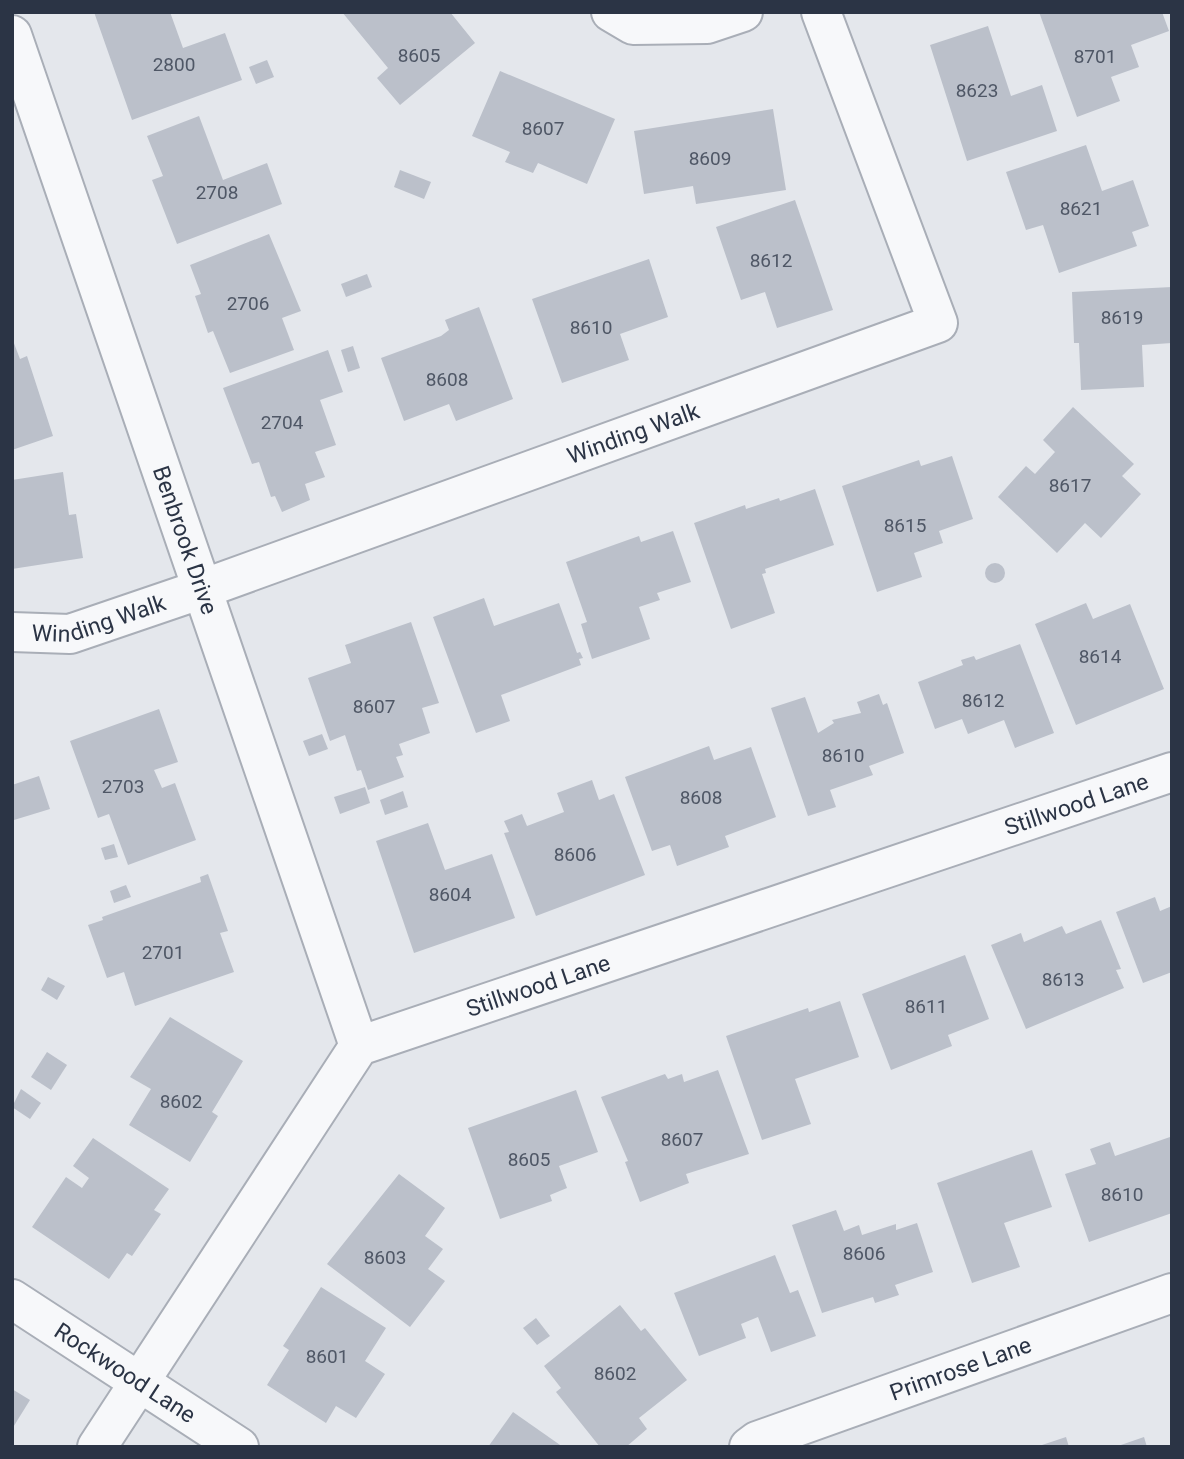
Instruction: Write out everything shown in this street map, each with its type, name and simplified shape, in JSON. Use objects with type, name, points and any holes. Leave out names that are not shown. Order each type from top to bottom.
[{"type":"street","points":[[611,12],[633,25],[707,24],[743,12]]},
{"type":"street","name":"Winding Walk","points":[[12,632],[70,634],[205,589],[937,323],[821,12]]},
{"type":"street","name":"Benbrook Drive","points":[[12,35],[205,589],[359,1046]]},
{"type":"street","name":"Stillwood Lane","points":[[359,1046],[1172,772]]},
{"type":"street","points":[[97,1447],[359,1046]]},
{"type":"street","name":"Primrose Lane","points":[[749,1447],[757,1441],[1172,1293]]},
{"type":"street","name":"Rockwood Lane","points":[[12,1299],[239,1447]]},
{"type":"building","points":[[94,12],[170,12],[183,48],[225,33],[242,80],[132,120]]},
{"type":"building","points":[[342,12],[450,12],[475,43],[400,105],[377,78],[388,68]]},
{"type":"building","points":[[1039,12],[1162,12],[1169,31],[1131,45],[1139,67],[1111,77],[1120,101],[1077,117]]},
{"type":"building","points":[[988,26],[1011,96],[1042,85],[1057,131],[967,161],[930,45]]},
{"type":"building","points":[[267,60],[274,77],[256,84],[249,67]]},
{"type":"building","points":[[500,71],[615,119],[587,184],[538,163],[533,173],[505,162],[510,152],[472,136]]},
{"type":"building","points":[[773,109],[786,190],[696,204],[693,186],[644,194],[634,131]]},
{"type":"building","points":[[199,116],[223,180],[267,163],[282,204],[177,244],[152,180],[163,176],[147,136]]},
{"type":"building","points":[[1086,145],[1102,191],[1133,180],[1149,226],[1132,232],[1137,246],[1059,273],[1043,225],[1026,230],[1006,172]]},
{"type":"building","points":[[400,170],[431,182],[424,199],[394,187]]},
{"type":"building","points":[[795,200],[833,310],[777,328],[765,292],[741,300],[716,227]]},
{"type":"building","points":[[269,234],[301,311],[282,318],[294,350],[230,373],[213,331],[208,333],[195,296],[201,294],[190,265]]},
{"type":"building","points":[[649,259],[668,317],[620,334],[629,360],[562,383],[532,299]]},
{"type":"building","points":[[367,274],[372,287],[346,297],[341,284]]},
{"type":"building","points":[[1172,287],[1172,343],[1142,345],[1144,387],[1081,390],[1079,343],[1074,343],[1072,292]]},
{"type":"building","points":[[479,307],[513,399],[456,421],[449,404],[404,421],[381,358],[441,336],[449,330],[445,320]]},
{"type":"building","points":[[12,338],[20,359],[27,356],[53,436],[12,450]]},
{"type":"building","points":[[353,346],[360,368],[348,372],[341,350]]},
{"type":"building","points":[[328,350],[343,392],[320,400],[336,445],[315,452],[325,477],[305,484],[310,500],[282,512],[275,496],[271,497],[259,462],[252,464],[223,388]]},
{"type":"building","points":[[1073,407],[1134,464],[1122,476],[1141,494],[1101,538],[1085,523],[1057,553],[998,497],[1026,466],[1035,474],[1055,452],[1043,440]]},
{"type":"building","points":[[952,456],[973,519],[939,531],[943,543],[914,553],[922,577],[877,592],[842,486],[919,460],[921,466]]},
{"type":"building","points":[[63,472],[69,515],[76,514],[83,558],[12,569],[12,480]]},
{"type":"building","points":[[815,489],[834,545],[765,569],[766,573],[762,574],[775,613],[731,629],[694,523],[745,505],[746,509]]},
{"type":"building","points":[[673,531],[691,582],[657,593],[660,600],[639,607],[650,639],[592,659],[581,624],[587,622],[566,562],[639,536],[641,542]]},
{"type":"building","points":[[995,563],[1002,566],[1005,573],[1002,580],[995,583],[988,580],[985,573],[988,566]]},
{"type":"building","points":[[484,598],[494,626],[559,603],[577,653],[580,652],[583,658],[579,659],[581,665],[501,695],[510,721],[476,733],[433,617]]},
{"type":"building","points":[[1086,603],[1093,619],[1130,604],[1164,689],[1076,725],[1035,624]]},
{"type":"building","points":[[411,622],[439,703],[422,708],[430,733],[399,744],[403,755],[396,757],[404,777],[368,790],[361,770],[357,771],[345,735],[330,741],[308,678],[351,663],[345,645]]},
{"type":"building","points":[[1020,644],[1054,733],[1015,748],[1004,720],[968,734],[962,719],[935,729],[918,682],[963,665],[961,660],[974,656],[976,660]]},
{"type":"building","points":[[879,694],[883,705],[887,703],[904,753],[869,766],[873,775],[830,790],[836,807],[808,816],[771,708],[805,697],[818,733],[834,723],[832,720],[861,713],[857,702]]},
{"type":"building","points":[[159,709],[178,762],[154,770],[162,788],[175,783],[196,840],[128,865],[109,814],[98,818],[70,741]]},
{"type":"building","points":[[322,734],[328,749],[309,756],[303,741]]},
{"type":"building","points":[[709,746],[714,760],[751,747],[776,817],[725,836],[729,847],[677,866],[670,845],[652,851],[625,777]]},
{"type":"building","points":[[39,776],[50,809],[14,820],[12,785]]},
{"type":"building","points":[[592,780],[599,800],[614,794],[645,875],[536,916],[504,833],[509,832],[504,821],[522,814],[527,826],[564,812],[557,793]]},
{"type":"building","points":[[365,787],[370,803],[340,814],[334,797]]},
{"type":"building","points":[[403,791],[408,807],[385,815],[380,800]]},
{"type":"building","points":[[428,823],[445,870],[492,854],[515,918],[414,953],[376,841]]},
{"type":"building","points":[[114,844],[118,857],[105,860],[101,848]]},
{"type":"building","points":[[208,874],[228,931],[220,933],[234,972],[135,1006],[124,972],[107,978],[88,925],[103,920],[102,917],[201,882],[200,877]]},
{"type":"building","points":[[126,885],[131,897],[114,903],[110,891]]},
{"type":"building","points":[[1155,897],[1160,911],[1172,906],[1172,972],[1143,983],[1116,912]]},
{"type":"building","points":[[1101,920],[1121,969],[1116,970],[1124,988],[1026,1029],[991,945],[1021,933],[1024,942],[1062,926],[1066,934]]},
{"type":"building","points":[[965,955],[989,1019],[948,1035],[952,1046],[891,1070],[862,994]]},
{"type":"building","points":[[48,977],[65,986],[57,1000],[41,990]]},
{"type":"building","points":[[840,1001],[859,1057],[795,1079],[811,1124],[762,1140],[726,1036],[808,1008],[809,1012]]},
{"type":"building","points":[[170,1017],[243,1061],[212,1112],[218,1116],[190,1162],[129,1125],[151,1089],[130,1077]]},
{"type":"building","points":[[47,1052],[67,1065],[51,1090],[31,1077]]},
{"type":"building","points":[[718,1070],[749,1154],[686,1174],[689,1183],[640,1202],[625,1162],[628,1161],[601,1097],[665,1074],[668,1079],[682,1074],[684,1082]]},
{"type":"building","points":[[21,1089],[41,1103],[30,1119],[12,1107]]},
{"type":"building","points":[[576,1090],[598,1152],[559,1166],[567,1188],[550,1195],[552,1201],[500,1219],[468,1128]]},
{"type":"building","points":[[1170,1137],[1172,1213],[1089,1242],[1065,1174],[1096,1164],[1090,1149],[1110,1142],[1115,1156]]},
{"type":"building","points":[[93,1138],[169,1189],[154,1210],[161,1214],[132,1256],[127,1253],[109,1279],[32,1227],[66,1177],[82,1188],[89,1178],[73,1166]]},
{"type":"building","points":[[1032,1150],[1052,1207],[1004,1223],[1020,1267],[972,1283],[937,1183]]},
{"type":"building","points":[[399,1174],[445,1208],[425,1236],[443,1249],[428,1269],[445,1281],[410,1327],[327,1264]]},
{"type":"building","points":[[836,1210],[844,1231],[859,1225],[862,1235],[896,1224],[896,1230],[917,1223],[933,1272],[895,1285],[899,1295],[875,1303],[873,1297],[822,1313],[792,1225]]},
{"type":"building","points":[[775,1255],[790,1293],[798,1290],[816,1336],[771,1352],[758,1317],[741,1324],[746,1338],[699,1356],[674,1293]]},
{"type":"building","points":[[321,1287],[386,1328],[365,1361],[385,1374],[356,1418],[336,1406],[326,1423],[267,1385],[289,1350],[283,1346]]},
{"type":"building","points":[[620,1305],[641,1331],[645,1328],[687,1380],[639,1418],[647,1429],[626,1447],[600,1447],[556,1392],[561,1388],[544,1366]]},
{"type":"building","points":[[536,1318],[550,1336],[537,1345],[523,1328]]},
{"type":"building","points":[[12,1389],[30,1400],[12,1429]]},
{"type":"building","points":[[513,1412],[563,1447],[488,1447]]},
{"type":"building","points":[[1066,1437],[1069,1447],[1039,1446]]},
{"type":"building","points":[[1144,1437],[1147,1447],[1118,1447],[1118,1446]]}]
